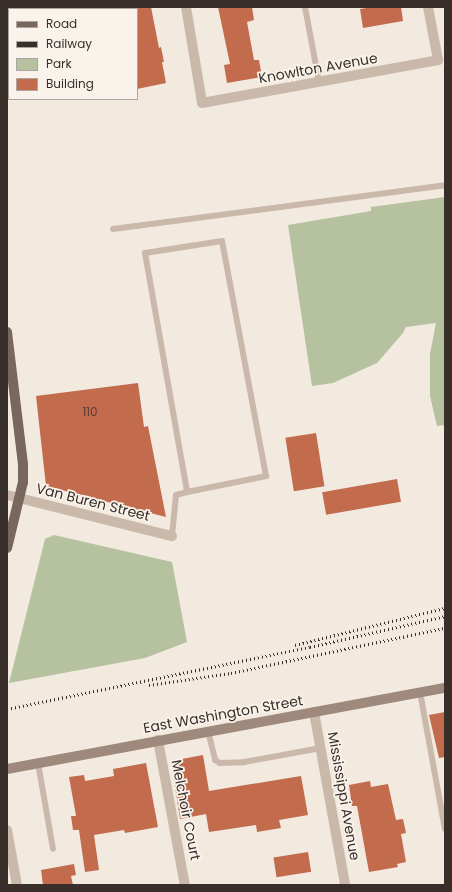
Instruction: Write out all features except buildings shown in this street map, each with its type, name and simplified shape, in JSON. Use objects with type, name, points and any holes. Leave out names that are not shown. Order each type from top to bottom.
[{"type":"main road","points":[[7,332],[23,464],[23,482],[20,498],[7,548]]},
{"type":"street","name":"Knowlton Avenue","points":[[186,7],[202,103],[441,60]]},
{"type":"street","points":[[428,7],[441,60]]},
{"type":"street","name":"Van Buren Street","points":[[7,495],[172,536]]},
{"type":"street","name":"East Washington Street","points":[[7,769],[445,688]]},
{"type":"street","name":"Mississippi Avenue","points":[[314,712],[345,885]]},
{"type":"street","name":"Melchoir Court","points":[[158,740],[185,885]]},
{"type":"street","points":[[7,830],[17,885]]},
{"type":"lane","points":[[305,7],[319,82]]},
{"type":"lane","points":[[113,229],[445,185]]},
{"type":"lane","points":[[172,536],[176,495],[266,476],[222,241],[145,253],[187,492]]},
{"type":"lane","points":[[420,692],[445,830]]},
{"type":"lane","points":[[208,731],[215,760],[220,763],[244,762],[321,748]]},
{"type":"lane","points":[[38,763],[53,849]]},
{"type":"green space","points":[[445,197],[445,425],[437,426],[430,396],[430,354],[436,323],[406,327],[403,333],[377,363],[333,383],[312,386],[288,225],[371,211],[371,207]]},
{"type":"green space","points":[[54,535],[172,562],[187,642],[145,658],[9,683],[45,539]]},
{"type":"railway","points":[[295,645],[445,608]]},
{"type":"railway","points":[[7,709],[310,647],[445,616]]},
{"type":"railway","points":[[149,685],[231,673],[445,628]]}]
